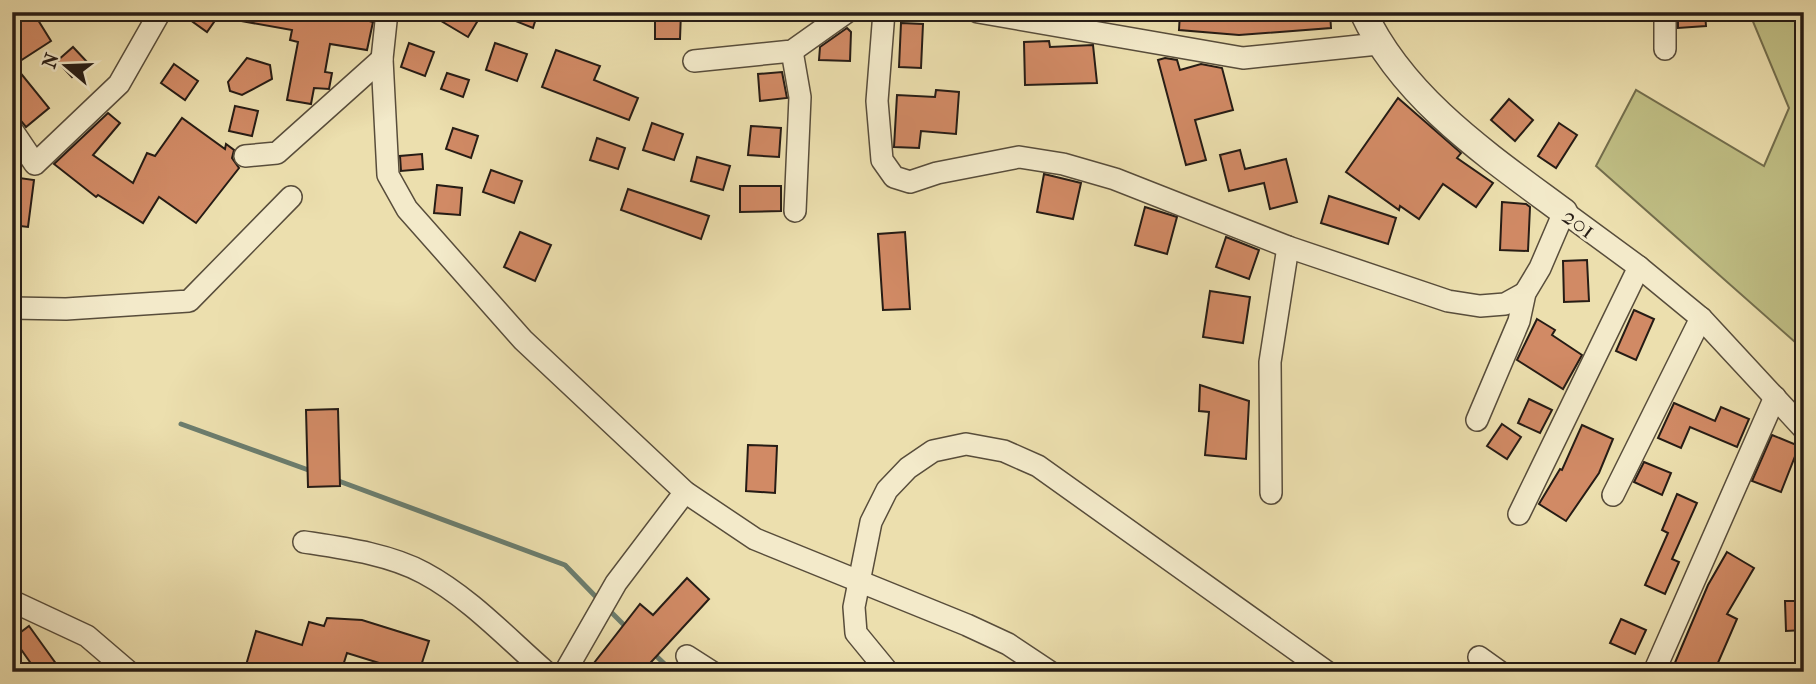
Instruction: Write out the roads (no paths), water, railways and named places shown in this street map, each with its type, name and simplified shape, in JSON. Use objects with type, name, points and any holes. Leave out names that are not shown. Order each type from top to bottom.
[{"type":"street","points":[[12,130],[35,164],[119,85],[160,12]]},
{"type":"street","points":[[387,12],[382,59],[388,175],[407,209],[523,340],[685,492],[755,539],[967,625],[1008,644],[1049,672]]},
{"type":"street","points":[[695,61],[792,51],[847,12]]},
{"type":"street","points":[[884,12],[877,101],[882,160],[894,177],[911,182],[937,173],[1019,157],[1063,164],[1115,179],[1288,247],[1448,301],[1480,306],[1505,304],[1525,293]]},
{"type":"street","points":[[978,12],[1244,58],[1378,44]]},
{"type":"street","name":"201","points":[[1363,12],[1378,44],[1407,80],[1490,158],[1639,267],[1701,318],[1804,429]]},
{"type":"street","points":[[1665,12],[1665,49]]},
{"type":"street","points":[[792,51],[800,97],[795,211]]},
{"type":"street","points":[[245,156],[277,153],[296,139],[345,90],[382,59]]},
{"type":"street","points":[[12,307],[66,309],[189,301],[291,197]]},
{"type":"street","points":[[1477,420],[1519,321],[1525,293],[1540,268],[1564,212]]},
{"type":"street","points":[[1271,493],[1270,362],[1288,247]]},
{"type":"street","points":[[1519,514],[1639,267]]},
{"type":"street","points":[[1613,495],[1701,318]]},
{"type":"street","points":[[1654,672],[1776,397]]},
{"type":"street","points":[[888,672],[856,633],[854,607],[871,522],[887,490],[908,468],[933,451],[966,444],[1004,451],[1038,466],[1326,672]]},
{"type":"street","points":[[565,672],[616,583],[685,492]]},
{"type":"street","points":[[304,542],[355,550],[424,572],[469,605],[546,672]]},
{"type":"street","points":[[12,601],[87,636],[129,672]]},
{"type":"street","points":[[687,656],[712,672]]},
{"type":"street","points":[[1479,657],[1500,672]]},
{"type":"waterway","points":[[181,424],[314,472]]},
{"type":"waterway","points":[[336,480],[565,565],[600,601]]},
{"type":"waterway","points":[[607,608],[627,628]]},
{"type":"waterway","points":[[652,652],[673,672]]}]
